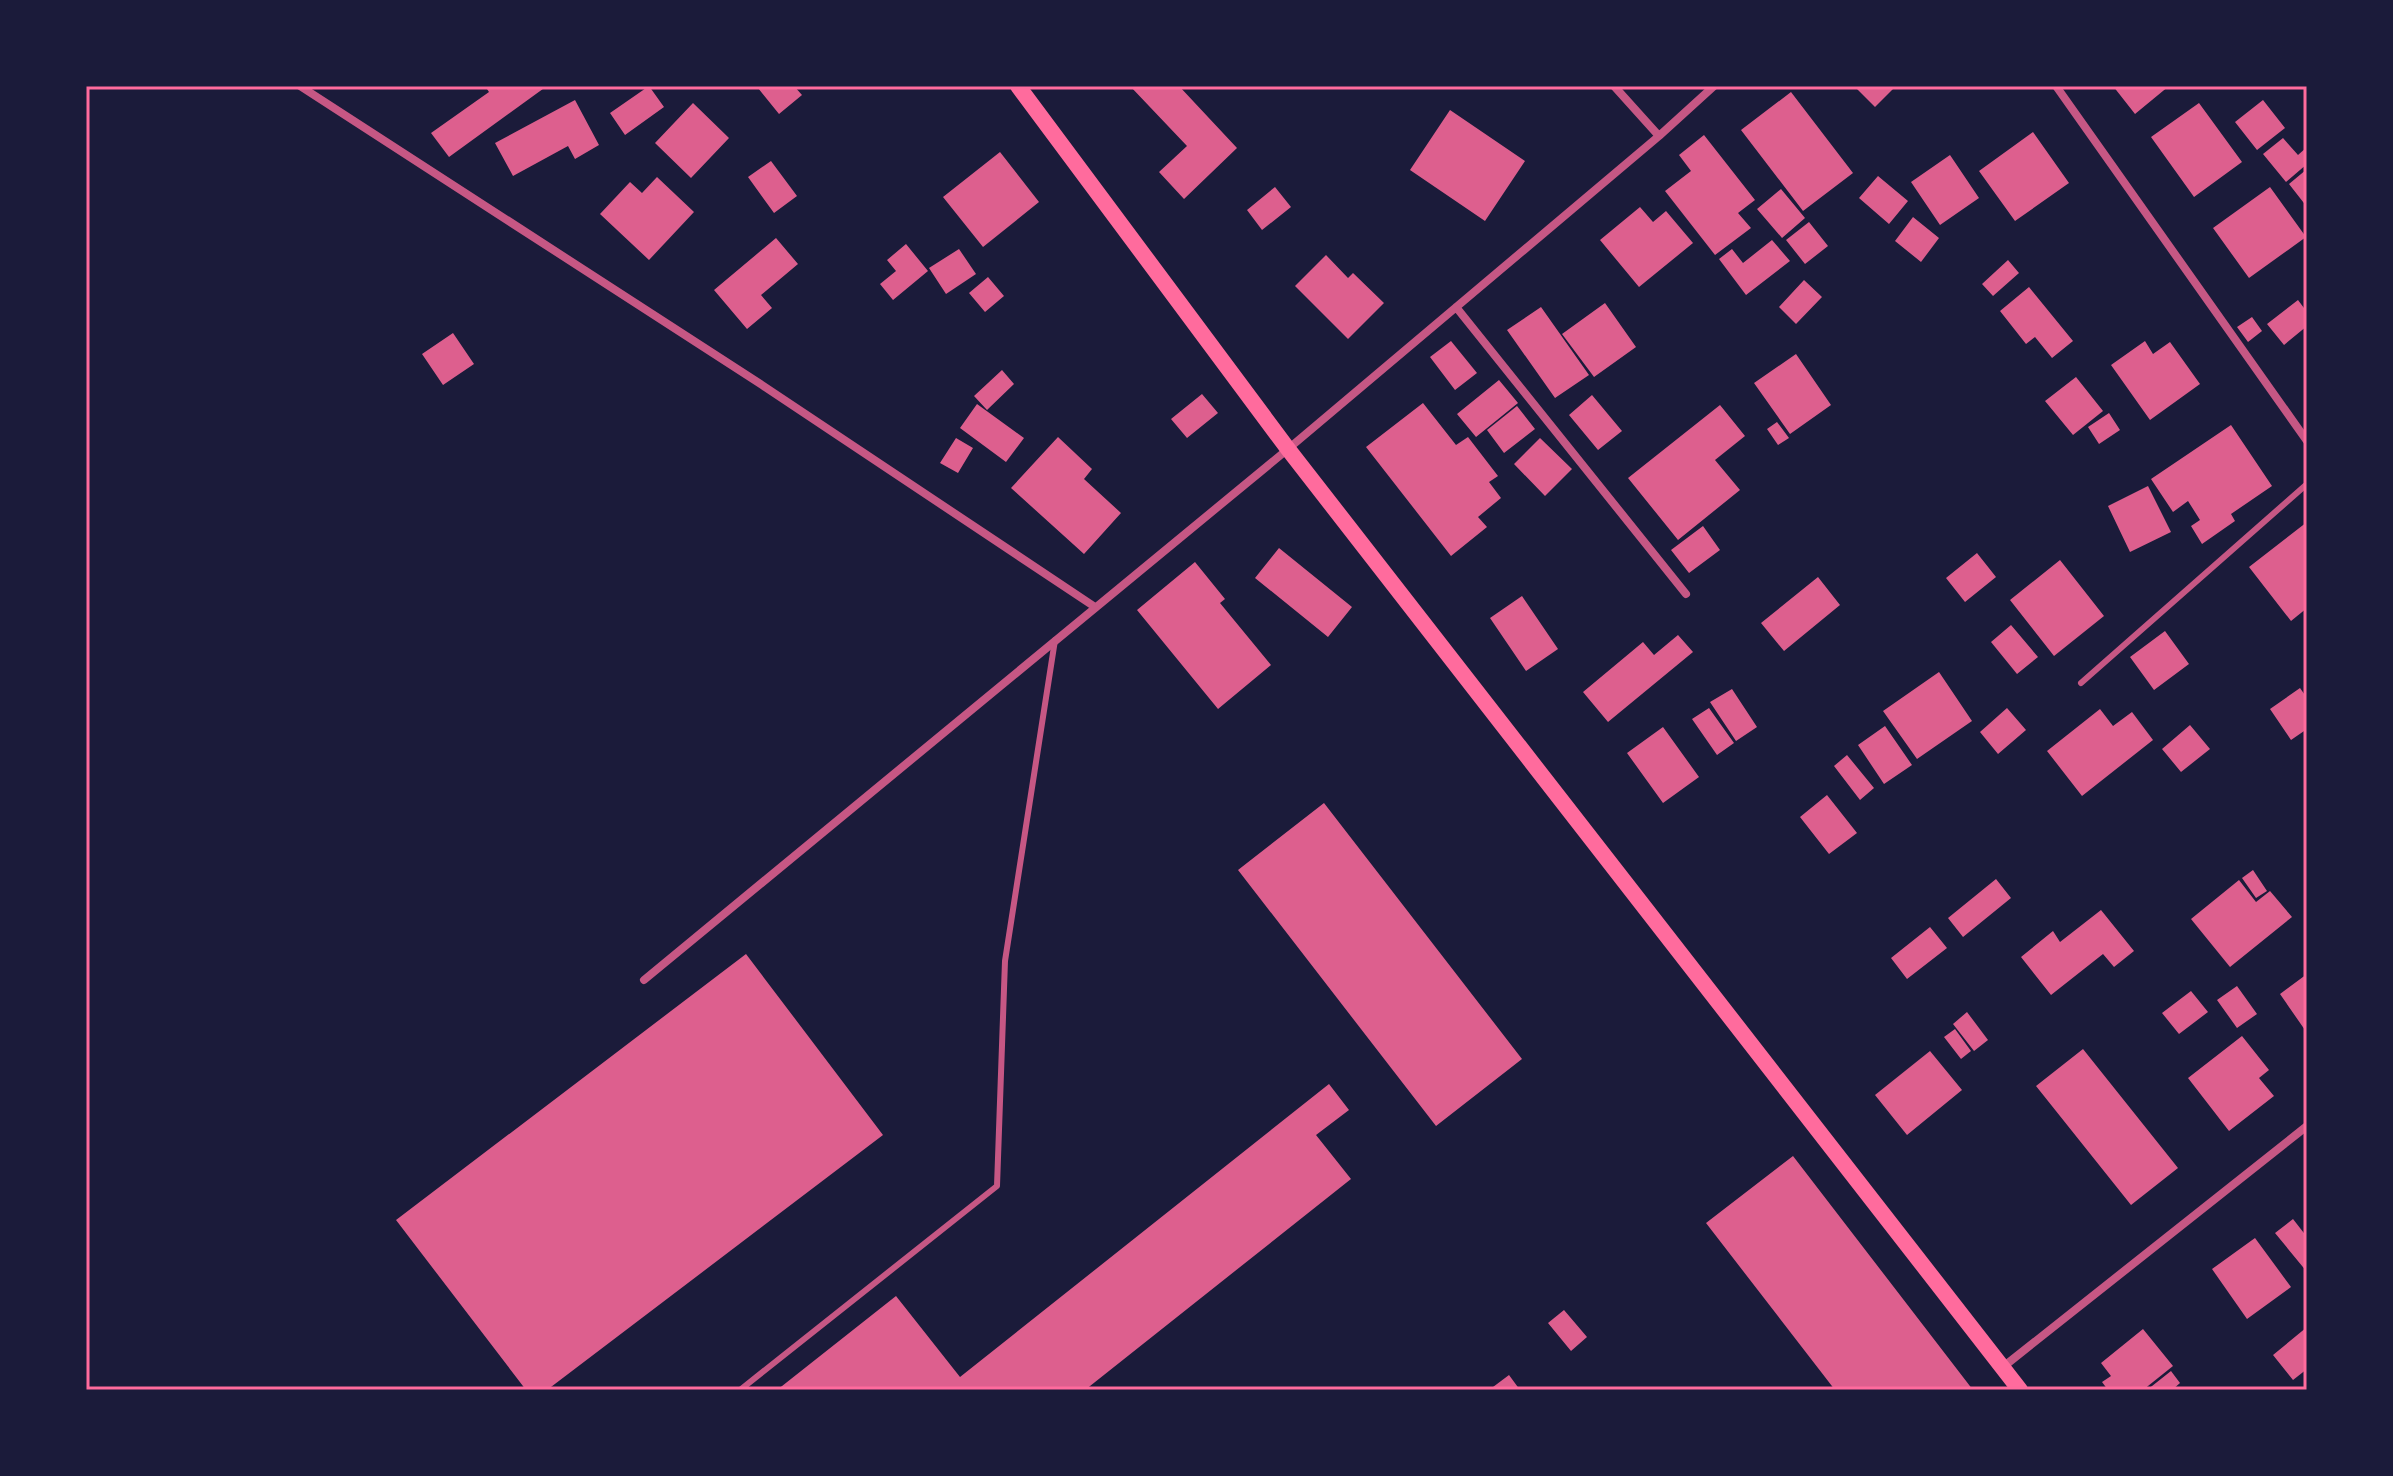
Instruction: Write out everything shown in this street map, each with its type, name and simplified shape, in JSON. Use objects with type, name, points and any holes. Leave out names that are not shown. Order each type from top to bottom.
[{"type":"main road","points":[[1018,86],[1288,449],[2020,1390]]},
{"type":"street","points":[[300,86],[762,385],[1095,607]]},
{"type":"street","points":[[1614,86],[1659,136]]},
{"type":"street","points":[[644,980],[1288,449],[1714,86]]},
{"type":"street","points":[[2056,86],[2307,441]]},
{"type":"street","points":[[1456,307],[1686,594]]},
{"type":"street","points":[[2002,1368],[2307,1126]]},
{"type":"lane","points":[[2081,683],[2307,484]]},
{"type":"lane","points":[[740,1390],[997,1186],[1005,961],[1055,640]]},
{"type":"building","points":[[485,86],[547,86],[449,157],[431,133],[489,92]]},
{"type":"building","points":[[649,86],[664,107],[625,135],[610,113]]},
{"type":"building","points":[[794,86],[802,95],[779,114],[758,88]]},
{"type":"building","points":[[1130,86],[1179,86],[1237,148],[1184,199],[1159,172],[1187,146]]},
{"type":"building","points":[[1854,86],[1896,86],[1875,107]]},
{"type":"building","points":[[2113,86],[2169,86],[2135,114]]},
{"type":"building","points":[[1791,92],[1853,173],[1803,211],[1741,130]]},
{"type":"building","points":[[575,100],[599,145],[575,159],[568,146],[513,176],[495,143]]},
{"type":"building","points":[[2263,100],[2285,128],[2257,150],[2235,122]]},
{"type":"building","points":[[693,103],[729,138],[691,178],[655,143]]},
{"type":"building","points":[[2199,103],[2242,162],[2194,197],[2151,137]]},
{"type":"building","points":[[1450,110],[1525,161],[1485,221],[1410,170]]},
{"type":"building","points":[[2033,132],[2069,183],[2015,221],[1979,171]]},
{"type":"building","points":[[1704,135],[1755,200],[1738,213],[1751,228],[1715,255],[1665,191],[1691,171],[1679,155]]},
{"type":"building","points":[[2283,138],[2298,155],[2307,147],[2307,164],[2286,182],[2263,154]]},
{"type":"building","points":[[1000,152],[1039,202],[983,247],[943,197]]},
{"type":"building","points":[[1950,155],[1979,198],[1940,225],[1911,182]]},
{"type":"building","points":[[771,161],[797,196],[774,213],[748,177]]},
{"type":"building","points":[[2307,169],[2307,207],[2289,184]]},
{"type":"building","points":[[1878,176],[1908,201],[1889,224],[1859,198]]},
{"type":"building","points":[[657,177],[694,212],[649,260],[600,214],[630,182],[642,193]]},
{"type":"building","points":[[1275,187],[1291,207],[1262,230],[1247,210]]},
{"type":"building","points":[[2270,187],[2306,237],[2249,278],[2213,228]]},
{"type":"building","points":[[1781,189],[1805,218],[1782,238],[1757,209]]},
{"type":"building","points":[[1640,207],[1653,222],[1666,211],[1693,243],[1639,287],[1600,240]]},
{"type":"building","points":[[1913,217],[1939,238],[1921,262],[1895,241]]},
{"type":"building","points":[[1809,222],[1828,246],[1805,264],[1786,240]]},
{"type":"building","points":[[776,238],[798,264],[761,295],[772,308],[747,329],[714,290]]},
{"type":"building","points":[[1772,240],[1790,261],[1746,295],[1719,259],[1732,249],[1743,263]]},
{"type":"building","points":[[906,244],[928,271],[893,300],[880,284],[896,271],[887,260]]},
{"type":"building","points":[[959,249],[976,274],[946,294],[929,268]]},
{"type":"building","points":[[1326,255],[1348,278],[1353,273],[1384,303],[1348,339],[1295,286]]},
{"type":"building","points":[[2008,260],[2019,273],[1993,296],[1982,284]]},
{"type":"building","points":[[988,277],[1004,296],[985,312],[969,293]]},
{"type":"building","points":[[1804,280],[1822,297],[1796,324],[1779,307]]},
{"type":"building","points":[[2029,287],[2073,341],[2052,358],[2035,337],[2026,344],[2000,311]]},
{"type":"building","points":[[2298,300],[2307,312],[2307,326],[2284,345],[2267,324]]},
{"type":"building","points":[[1605,303],[1636,347],[1594,377],[1562,334]]},
{"type":"building","points":[[1541,307],[1589,375],[1555,398],[1507,330]]},
{"type":"building","points":[[2252,317],[2262,331],[2248,342],[2237,327]]},
{"type":"building","points":[[453,333],[474,364],[443,385],[422,354]]},
{"type":"building","points":[[1451,341],[1477,373],[1455,390],[1430,357]]},
{"type":"building","points":[[2145,341],[2153,354],[2170,342],[2200,384],[2150,420],[2111,365]]},
{"type":"building","points":[[1796,354],[1831,405],[1790,434],[1754,383]]},
{"type":"building","points":[[1002,370],[1014,384],[987,410],[974,396]]},
{"type":"building","points":[[2076,377],[2103,411],[2073,435],[2045,401]]},
{"type":"building","points":[[1499,380],[1518,403],[1476,437],[1457,414]]},
{"type":"building","points":[[1202,394],[1218,413],[1187,438],[1171,419]]},
{"type":"building","points":[[1592,395],[1622,431],[1598,450],[1569,415]]},
{"type":"building","points":[[1423,403],[1456,445],[1468,437],[1498,476],[1489,482],[1501,498],[1478,517],[1487,527],[1451,556],[1366,447]]},
{"type":"building","points":[[977,404],[1024,438],[1006,462],[960,428]]},
{"type":"building","points":[[1720,405],[1745,436],[1715,460],[1740,490],[1678,540],[1628,478]]},
{"type":"building","points":[[1517,406],[1535,429],[1504,453],[1487,430]]},
{"type":"building","points":[[2109,413],[2120,430],[2099,444],[2088,427]]},
{"type":"building","points":[[1777,422],[1789,438],[1778,445],[1767,429]]},
{"type":"building","points":[[2231,425],[2272,486],[2231,514],[2235,521],[2202,544],[2191,526],[2200,520],[2188,501],[2173,512],[2151,479]]},
{"type":"building","points":[[1058,437],[1092,469],[1084,479],[1121,513],[1084,554],[1011,488]]},
{"type":"building","points":[[956,438],[973,448],[958,473],[940,463]]},
{"type":"building","points":[[1540,438],[1572,469],[1545,496],[1514,464]]},
{"type":"building","points":[[2148,486],[2171,532],[2130,552],[2108,506]]},
{"type":"building","points":[[2307,522],[2307,608],[2291,621],[2249,567]]},
{"type":"building","points":[[1703,526],[1720,550],[1689,573],[1671,550]]},
{"type":"building","points":[[1279,548],[1352,607],[1328,637],[1255,578]]},
{"type":"building","points":[[1977,553],[1996,577],[1965,602],[1946,578]]},
{"type":"building","points":[[2060,560],[2104,616],[2054,656],[2010,600]]},
{"type":"building","points":[[1195,562],[1225,599],[1220,603],[1271,665],[1218,709],[1137,610]]},
{"type":"building","points":[[1818,577],[1840,605],[1784,651],[1761,623]]},
{"type":"building","points":[[1522,596],[1558,649],[1526,671],[1490,618]]},
{"type":"building","points":[[2011,625],[2038,657],[2017,674],[1991,642]]},
{"type":"building","points":[[2165,631],[2189,664],[2154,690],[2130,657]]},
{"type":"building","points":[[1678,635],[1693,652],[1608,722],[1583,692],[1643,642],[1654,655]]},
{"type":"building","points":[[1939,672],[1972,721],[1917,759],[1883,711]]},
{"type":"building","points":[[2300,688],[2307,698],[2307,729],[2291,740],[2270,709]]},
{"type":"building","points":[[1732,689],[1757,727],[1736,741],[1710,702]]},
{"type":"building","points":[[1709,708],[1734,743],[1717,755],[1692,719]]},
{"type":"building","points":[[2007,708],[2026,730],[1998,754],[1980,732]]},
{"type":"building","points":[[2100,709],[2113,726],[2132,712],[2153,740],[2082,796],[2047,751]]},
{"type":"building","points":[[2190,725],[2210,749],[2181,772],[2162,749]]},
{"type":"building","points":[[1885,726],[1912,765],[1884,784],[1858,745]]},
{"type":"building","points":[[1663,727],[1699,777],[1663,803],[1627,753]]},
{"type":"building","points":[[1847,755],[1874,788],[1860,800],[1834,766]]},
{"type":"building","points":[[1827,795],[1857,833],[1829,854],[1800,817]]},
{"type":"building","points":[[1324,803],[1522,1059],[1436,1126],[1238,870]]},
{"type":"building","points":[[2253,870],[2267,891],[2256,898],[2242,878]]},
{"type":"building","points":[[1996,879],[2011,898],[1963,937],[1948,918]]},
{"type":"building","points":[[2239,880],[2256,902],[2270,891],[2292,917],[2230,967],[2191,919]]},
{"type":"building","points":[[2101,910],[2134,951],[2114,967],[2103,954],[2051,995],[2021,957],[2053,931],[2060,942]]},
{"type":"building","points":[[1930,927],[1947,948],[1907,979],[1891,958]]},
{"type":"building","points":[[746,954],[883,1135],[547,1390],[526,1390],[396,1220]]},
{"type":"building","points":[[2307,974],[2307,1033],[2280,994]]},
{"type":"building","points":[[2237,986],[2257,1014],[2237,1028],[2217,1000]]},
{"type":"building","points":[[2191,991],[2208,1012],[2179,1034],[2162,1013]]},
{"type":"building","points":[[1967,1012],[1988,1040],[1974,1051],[1953,1024]]},
{"type":"building","points":[[1955,1029],[1971,1051],[1961,1059],[1944,1037]]},
{"type":"building","points":[[2242,1036],[2269,1070],[2259,1078],[2274,1096],[2229,1131],[2188,1078]]},
{"type":"building","points":[[2083,1049],[2178,1168],[2131,1205],[2036,1086]]},
{"type":"building","points":[[1930,1051],[1962,1090],[1907,1135],[1875,1095]]},
{"type":"building","points":[[1329,1084],[1349,1110],[1316,1135],[1351,1179],[1085,1390],[777,1390],[896,1296],[960,1377]]},
{"type":"building","points":[[1793,1156],[1973,1390],[1835,1390],[1706,1223]]},
{"type":"building","points":[[2293,1219],[2307,1237],[2307,1272],[2275,1233]]},
{"type":"building","points":[[2255,1238],[2291,1287],[2247,1319],[2212,1269]]},
{"type":"building","points":[[1564,1310],[1587,1337],[1571,1351],[1548,1323]]},
{"type":"building","points":[[2307,1327],[2307,1369],[2293,1380],[2273,1355]]},
{"type":"building","points":[[2143,1329],[2173,1366],[2143,1390],[2108,1390],[2102,1382],[2111,1376],[2101,1363]]},
{"type":"building","points":[[2171,1371],[2180,1383],[2172,1390],[2147,1390]]},
{"type":"building","points":[[1509,1375],[1520,1390],[1489,1390]]}]
